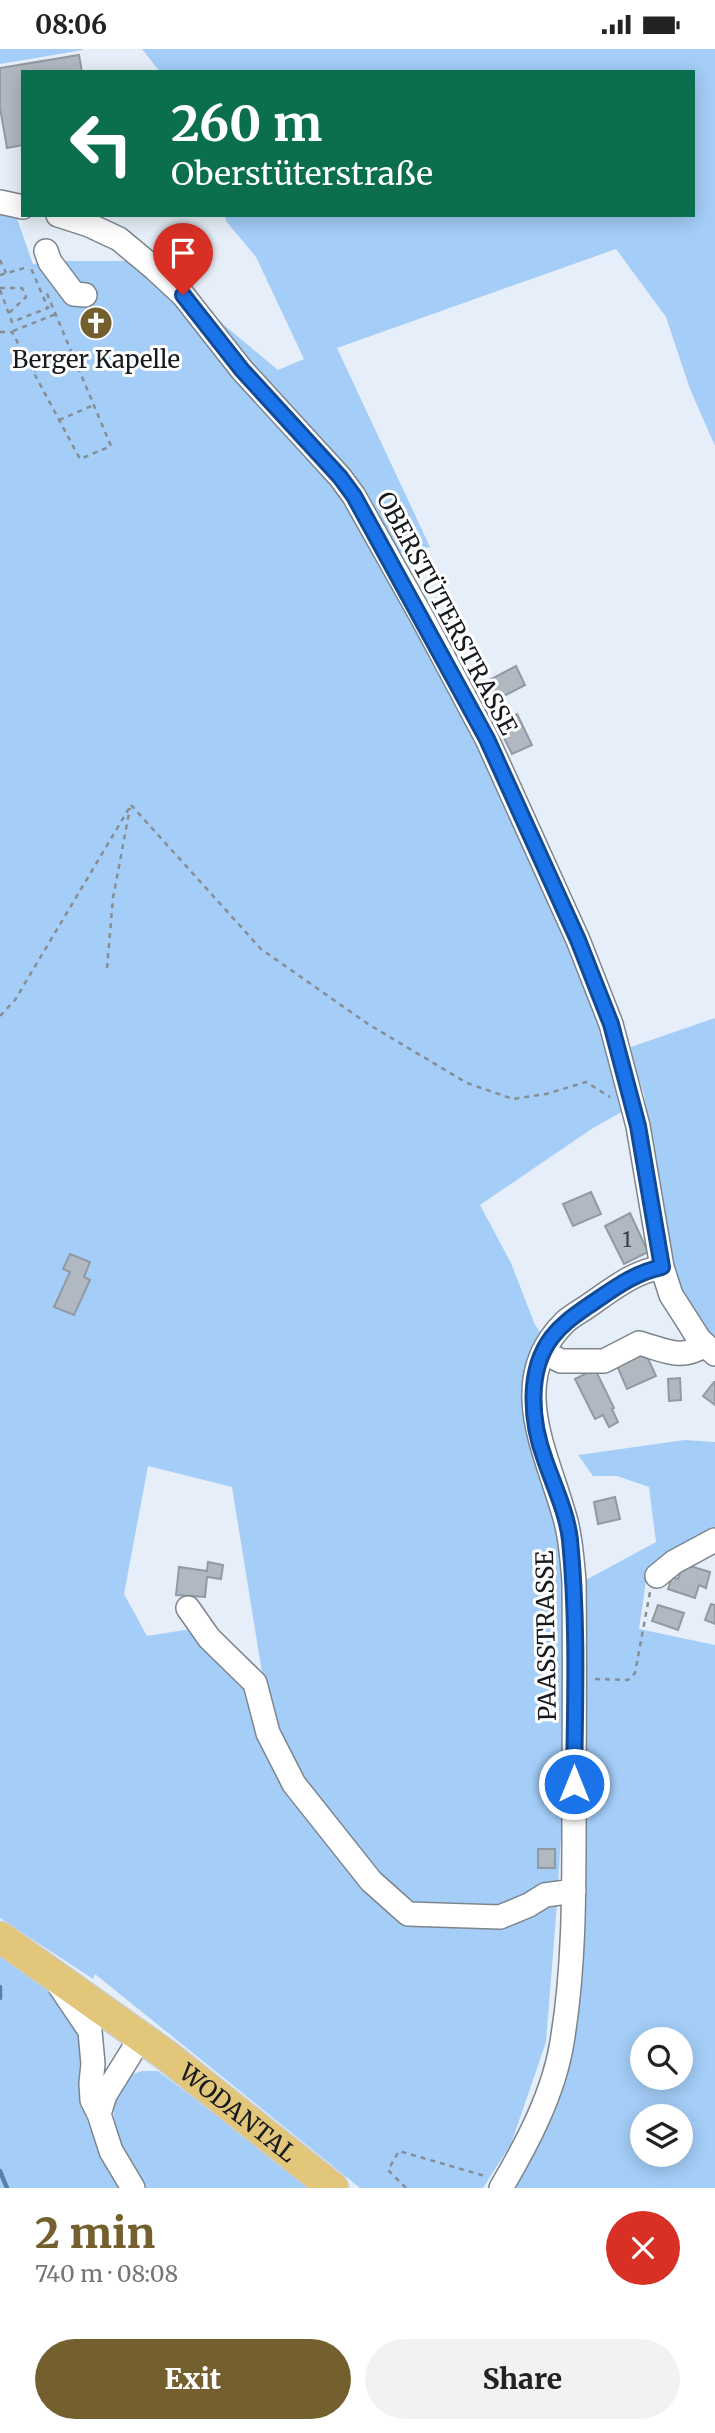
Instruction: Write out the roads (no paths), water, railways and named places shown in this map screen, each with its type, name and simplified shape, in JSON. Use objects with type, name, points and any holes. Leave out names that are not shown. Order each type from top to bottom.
[{"type":"main road","name":"WODANTAL","points":[[0,1937],[132,2030],[333,2188]]},
{"type":"street","points":[[0,202],[21,207]]},
{"type":"street","name":"OBERSTÜTERSTRASSE","points":[[64,217],[119,239],[183,295],[242,370],[340,477],[354,496],[487,739],[578,940],[611,1024],[633,1108],[653,1204],[662,1267],[671,1295],[710,1349]]},
{"type":"street","points":[[38,258],[50,262],[74,294],[85,295]]},
{"type":"street","name":"PAASSTRASSE","points":[[503,2185],[547,2095],[562,2044],[570,1975],[574,1891],[574,1581],[570,1536],[544,1457],[534,1412],[536,1378],[543,1352],[551,1338],[567,1321],[627,1280],[645,1270],[662,1267]]},
{"type":"street","points":[[543,1352],[561,1361],[588,1362],[604,1361],[639,1343],[686,1355],[710,1349]]},
{"type":"street","points":[[657,1576],[674,1562],[715,1540]]},
{"type":"street","points":[[188,1608],[209,1638],[255,1682],[268,1733],[293,1784],[371,1881],[408,1914],[500,1917],[545,1895],[574,1891]]},
{"type":"street","name":"WODANTAL","points":[[49,1971],[90,2031],[92,2100],[111,2151],[133,2188]]},
{"type":"street","points":[[93,2064],[132,2030]]},
{"type":"street","points":[[99,2114],[132,2030]]},
{"type":"waterway","points":[[0,1987],[0,1998]]},
{"type":"waterway","points":[[0,2171],[7,2188]]},
{"type":"place","name":"Berger Kapelle","points":[[96,323]]}]
